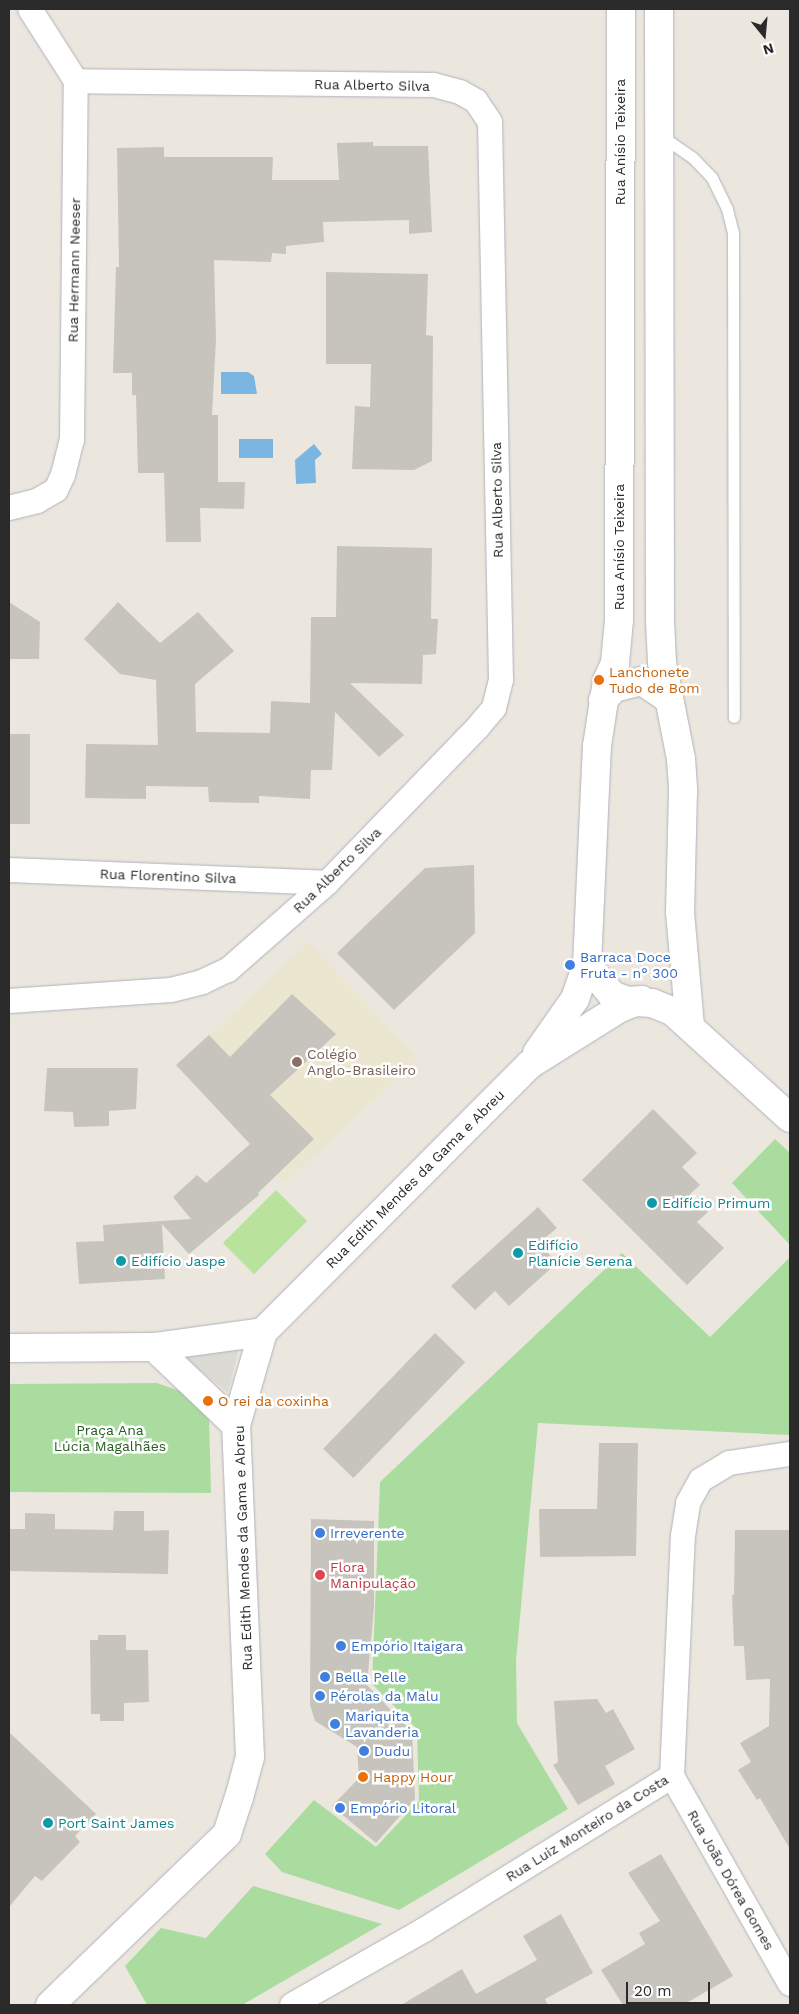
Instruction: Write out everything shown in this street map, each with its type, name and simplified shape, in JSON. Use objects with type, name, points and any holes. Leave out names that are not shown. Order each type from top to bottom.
[{"type":"street","points":[[30,9],[76,82]]},
{"type":"street","name":"Rua Anísio Teixeira","points":[[529,1065],[575,999],[587,966],[597,746],[603,700],[615,663],[619,620],[621,9]]},
{"type":"street","points":[[659,9],[660,620],[662,662],[683,791],[680,912],[690,1027]]},
{"type":"street","name":"Rua Hermann Neeser","points":[[9,508],[37,501],[56,490],[63,475],[72,440],[76,82]]},
{"type":"street","name":"Rua Alberto Silva","points":[[9,1001],[171,990],[202,982],[228,970],[327,883],[478,727],[494,708],[501,680],[490,122],[476,101],[460,92],[433,85],[76,82]]},
{"type":"street","points":[[603,700],[614,688],[642,681],[669,699]]},
{"type":"street","name":"Rua Florentino Silva","points":[[9,870],[327,883]]},
{"type":"street","points":[[529,1065],[582,1030],[660,991],[683,961]]},
{"type":"street","points":[[587,966],[612,995],[636,1002],[662,1006],[690,1027],[790,1118]]},
{"type":"street","name":"Rua Edith Mendes da Gama e Abreu","points":[[50,2005],[227,1834],[240,1798],[250,1757],[236,1425],[263,1332],[529,1065]]},
{"type":"street","points":[[9,1348],[154,1347],[263,1332]]},
{"type":"street","points":[[154,1347],[236,1425]]},
{"type":"street","name":"Rua Luiz Monteiro da Costa","points":[[292,2005],[424,1930],[672,1776],[683,1536],[688,1503],[701,1480],[729,1463],[790,1454]]},
{"type":"street","name":"Rua João Dórea Gomes","points":[[672,1776],[790,1984]]},
{"type":"lane","points":[[659,134],[692,157],[712,178],[727,208],[733,233],[734,717]]},
{"type":"shaded area","name":"Colégio Anglo-Brasileiro","points":[[309,942],[418,1059],[286,1182],[177,1065]]},
{"type":"shaded area","points":[[240,1345],[228,1393],[181,1354]]},
{"type":"green space","points":[[775,1139],[790,1153],[790,1245],[732,1183]]},
{"type":"green space","points":[[276,1190],[307,1221],[254,1274],[223,1243]]},
{"type":"green space","points":[[622,1253],[710,1337],[790,1257],[790,1435],[538,1423],[516,1660],[517,1723],[568,1809],[399,1910],[282,1872],[265,1854],[314,1800],[376,1847],[419,1801],[417,1729],[372,1684],[380,1482]]},
{"type":"green space","name":"Praça Ana Lúcia Magalhães","points":[[157,1383],[191,1395],[209,1416],[211,1493],[9,1492],[9,1384]]},
{"type":"green space","points":[[253,1886],[382,1924],[242,2005],[147,2005],[125,1966],[161,1928],[206,1938]]},
{"type":"water","points":[[221,372],[248,372],[254,376],[257,394],[221,394]]},
{"type":"water","points":[[239,439],[273,439],[273,458],[239,458]]},
{"type":"water","points":[[314,444],[322,454],[315,460],[316,483],[296,484],[295,460]]},
{"type":"building","points":[[373,142],[373,146],[428,146],[432,232],[409,234],[409,220],[323,222],[324,242],[286,246],[286,254],[272,253],[271,262],[214,260],[216,339],[212,415],[218,415],[218,482],[245,482],[244,509],[200,508],[201,542],[166,542],[164,473],[138,473],[136,395],[132,395],[132,373],[113,373],[116,267],[119,267],[117,148],[164,147],[164,157],[273,157],[272,180],[339,180],[337,143]]},
{"type":"building","points":[[326,272],[428,274],[426,335],[433,336],[432,461],[414,470],[352,469],[355,406],[370,407],[371,364],[326,364]]},
{"type":"building","points":[[337,546],[432,548],[431,619],[438,619],[436,654],[423,655],[422,684],[350,683],[404,735],[379,757],[335,712],[332,770],[311,770],[310,799],[259,796],[259,803],[209,802],[208,787],[146,786],[146,799],[85,798],[86,744],[158,745],[156,680],[120,674],[84,639],[118,602],[160,643],[198,612],[234,651],[195,684],[196,732],[270,733],[271,701],[310,703],[311,617],[336,617]]},
{"type":"building","points":[[9,602],[40,622],[39,659],[9,659]]},
{"type":"building","points":[[9,734],[30,734],[30,824],[9,824]]},
{"type":"building","points":[[474,865],[475,933],[394,1010],[337,953],[425,868]]},
{"type":"building","points":[[292,994],[336,1034],[270,1095],[314,1139],[258,1193],[259,1195],[189,1254],[162,1224],[165,1279],[79,1284],[76,1242],[104,1241],[103,1225],[191,1219],[173,1197],[197,1175],[206,1183],[250,1144],[176,1065],[209,1035],[230,1057]]},
{"type":"building","points":[[47,1068],[138,1068],[136,1109],[109,1111],[109,1126],[74,1127],[73,1112],[44,1111]]},
{"type":"building","name":"Edifício Primum","points":[[653,1109],[697,1153],[682,1167],[700,1185],[690,1194],[708,1212],[697,1222],[724,1248],[687,1285],[582,1180]]},
{"type":"building","name":"Edifício Planície Serena","points":[[538,1207],[557,1228],[539,1243],[557,1263],[509,1306],[495,1291],[475,1310],[451,1286]]},
{"type":"building","points":[[435,1333],[465,1362],[353,1478],[323,1449]]},
{"type":"building","points":[[599,1443],[638,1443],[636,1556],[540,1557],[539,1509],[597,1509]]},
{"type":"building","points":[[114,1511],[144,1511],[144,1531],[169,1530],[168,1574],[9,1571],[9,1529],[25,1529],[25,1513],[55,1514],[55,1529],[113,1530]]},
{"type":"building","name":"Empório Itaigara","points":[[311,1519],[374,1521],[374,1607],[367,1685],[412,1732],[415,1799],[376,1843],[332,1806],[359,1778],[357,1747],[315,1721],[310,1705]]},
{"type":"building","points":[[735,1530],[790,1530],[790,1849],[760,1798],[757,1800],[738,1770],[751,1762],[740,1743],[769,1726],[770,1679],[746,1680],[744,1646],[734,1646],[732,1595],[734,1595]]},
{"type":"building","points":[[98,1635],[126,1635],[126,1650],[148,1650],[149,1702],[124,1703],[124,1721],[100,1721],[100,1714],[91,1714],[90,1640],[98,1640]]},
{"type":"building","points":[[597,1699],[606,1713],[613,1709],[635,1749],[605,1766],[615,1784],[578,1805],[553,1765],[558,1762],[554,1701]]},
{"type":"building","name":"Port Saint James","points":[[9,1732],[96,1814],[75,1836],[80,1842],[42,1881],[35,1876],[9,1907]]},
{"type":"building","points":[[661,1854],[733,1976],[683,2005],[623,2005],[601,1970],[645,1944],[639,1933],[660,1921],[628,1873]]},
{"type":"building","points":[[561,1914],[593,1973],[545,1999],[548,2005],[401,2005],[462,1969],[476,1994],[537,1960],[523,1936]]},
{"type":"place","name":"Lanchonete Tudo de Bom","points":[[599,680]]},
{"type":"place","name":"Barraca Doce Fruta - n° 300","points":[[570,965]]},
{"type":"place","name":"Colégio Anglo-Brasileiro","points":[[297,1062]]},
{"type":"place","name":"Edifício Primum","points":[[652,1203]]},
{"type":"place","name":"Edifício Planície Serena","points":[[518,1253]]},
{"type":"place","name":"Edifício Jaspe","points":[[121,1261]]},
{"type":"place","name":"O rei da coxinha","points":[[208,1401]]},
{"type":"place","name":"Irreverente","points":[[320,1533]]},
{"type":"place","name":"Flora Manipulação","points":[[320,1575]]},
{"type":"place","name":"Empório Itaigara","points":[[341,1646]]},
{"type":"place","name":"Bella Pelle","points":[[325,1677]]},
{"type":"place","name":"Pérolas da Malu","points":[[320,1696]]},
{"type":"place","name":"Mariquita Lavanderia","points":[[335,1724]]},
{"type":"place","name":"Dudu","points":[[364,1751]]},
{"type":"place","name":"Happy Hour","points":[[363,1777]]},
{"type":"place","name":"Empório Litoral","points":[[340,1808]]},
{"type":"place","name":"Port Saint James","points":[[48,1823]]}]
